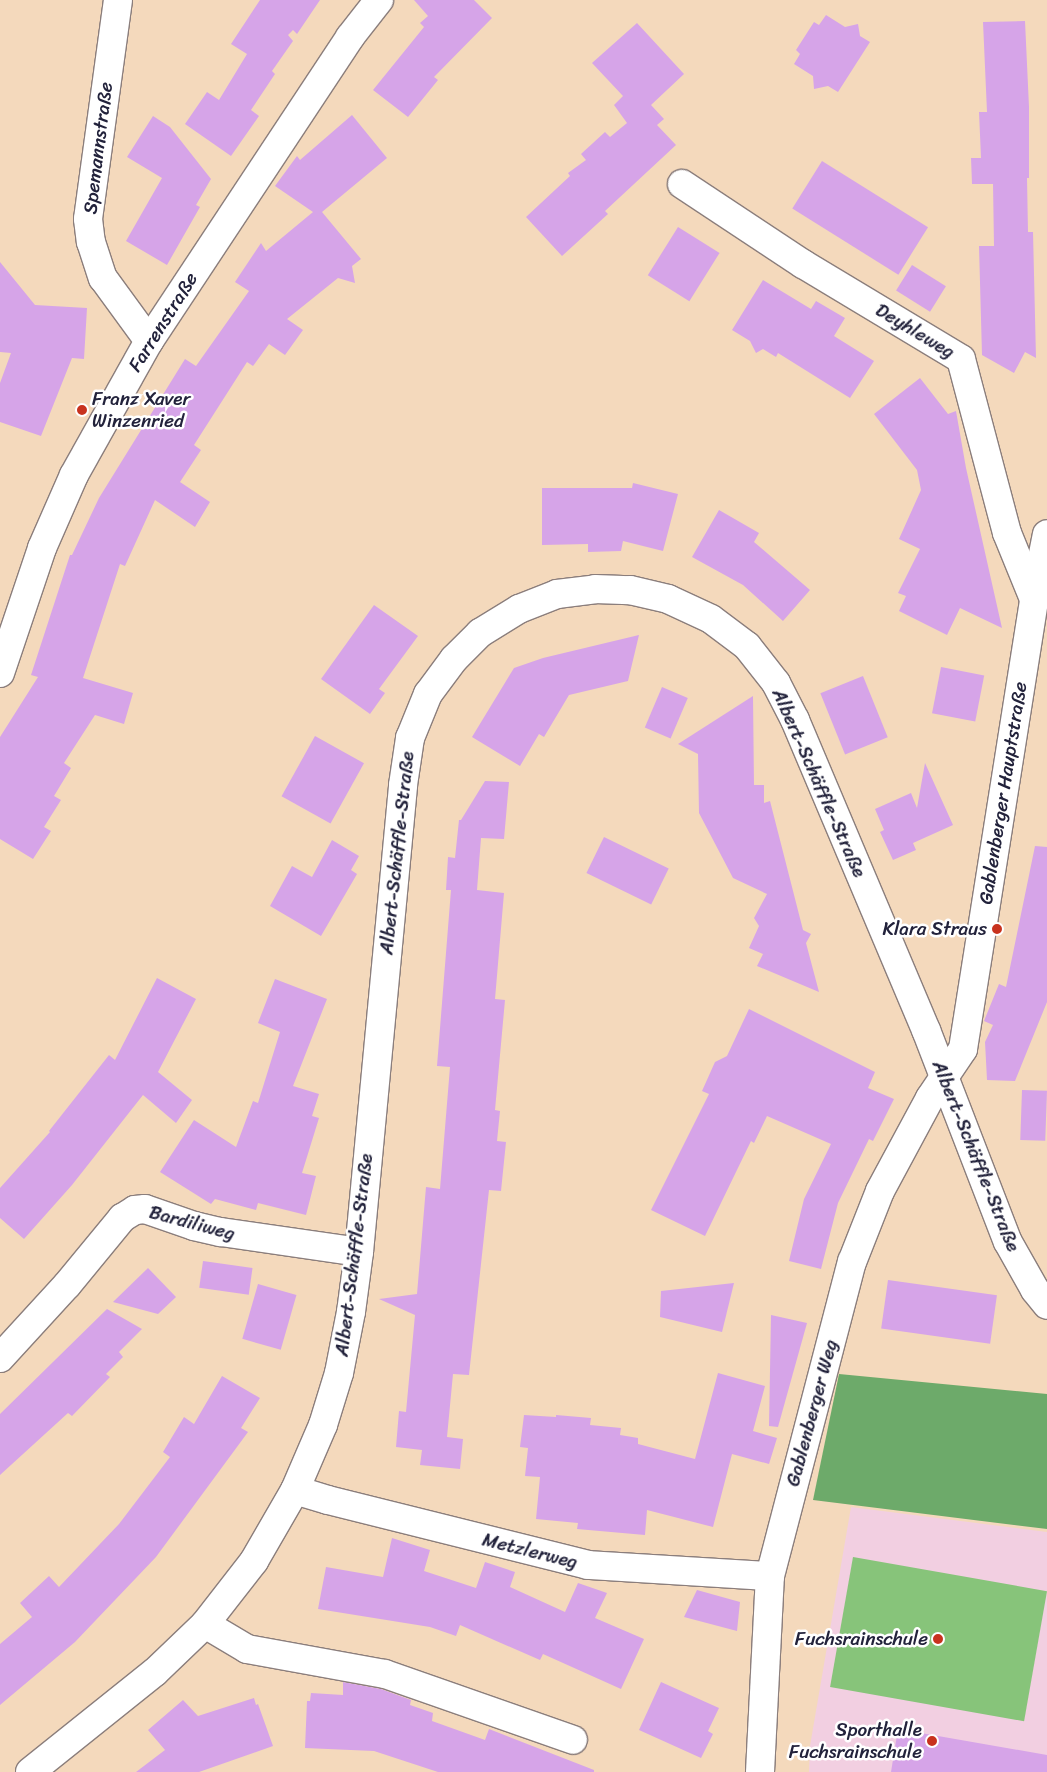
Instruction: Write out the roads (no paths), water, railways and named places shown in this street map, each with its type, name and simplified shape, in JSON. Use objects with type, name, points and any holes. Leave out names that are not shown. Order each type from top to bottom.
[{"type":"street","name":"Spemannstraße","points":[[118,0],[88,219],[91,242],[104,278],[149,341]]},
{"type":"street","name":"Farrenstraße","points":[[0,673],[42,548],[74,475],[149,341],[350,37],[380,0]]},
{"type":"street","name":"Deyhleweg","points":[[682,184],[803,264],[961,359],[1007,533],[1034,599]]},
{"type":"street","name":"Gablenberger Hauptstraße","points":[[944,1077],[963,1049],[1034,599],[1047,534]]},
{"type":"street","name":"Albert-Schäffle-Straße","points":[[30,1772],[155,1672],[205,1624],[254,1561],[295,1490],[323,1425],[339,1373],[351,1312],[359,1252],[402,795],[410,738],[428,694],[454,659],[480,633],[519,609],[557,594],[595,589],[630,590],[668,599],[711,619],[747,646],[776,683],[795,720],[926,1030],[1008,1242],[1035,1290],[1047,1305]]},
{"type":"street","name":"Gablenberger Weg","points":[[760,1772],[770,1576],[852,1262],[880,1191],[944,1077]]},
{"type":"street","name":"Bardiliweg","points":[[0,1358],[67,1285],[122,1218],[134,1210],[144,1209],[194,1226],[221,1232],[359,1252]]},
{"type":"street","name":"Metzlerweg","points":[[295,1490],[328,1500],[588,1565],[770,1576]]},
{"type":"street","points":[[205,1624],[247,1648],[385,1674],[572,1740]]},
{"type":"place","name":"Franz Xaver Winzenried","points":[[82,410]]},
{"type":"place","name":"Klara Straus","points":[[997,929]]},
{"type":"place","name":"Fuchsrainschule","points":[[938,1639]]},
{"type":"place","name":"Sporthalle Fuchsrainschule","points":[[932,1741]]}]
